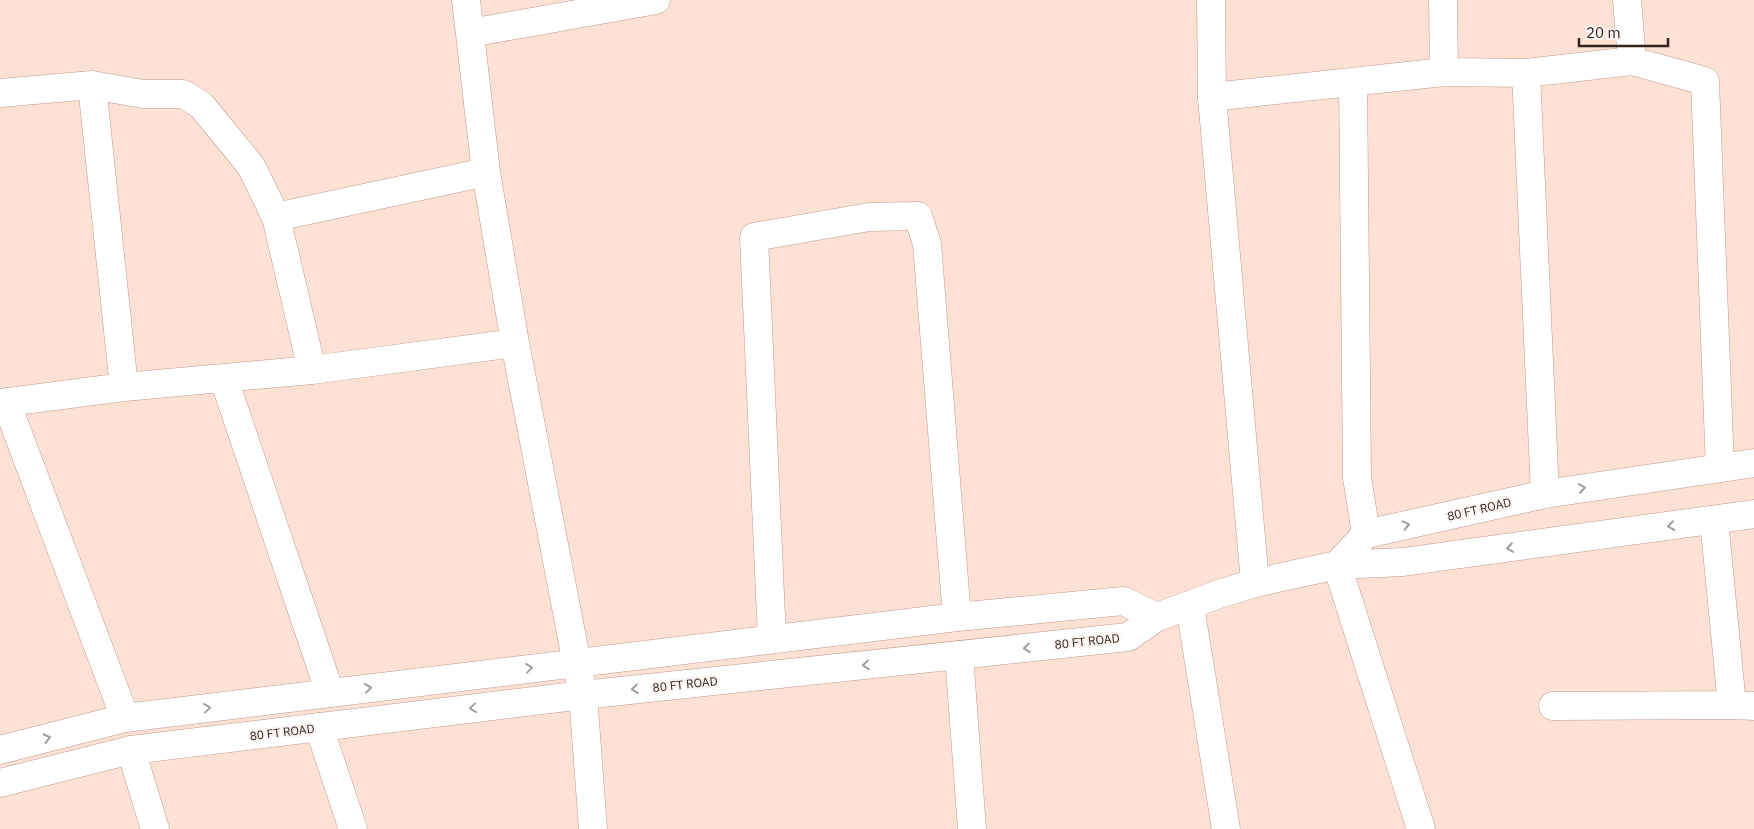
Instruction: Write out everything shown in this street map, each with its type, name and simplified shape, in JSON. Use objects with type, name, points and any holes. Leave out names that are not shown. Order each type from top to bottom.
[{"type":"street","points":[[466,0],[486,172],[515,343],[578,661],[583,695],[593,829]]},
{"type":"street","points":[[470,33],[656,0]]},
{"type":"street","points":[[1211,0],[1212,97],[1255,583]]},
{"type":"street","points":[[1443,0],[1444,72]]},
{"type":"street","points":[[1627,0],[1632,61]]},
{"type":"street","points":[[1212,97],[1444,72],[1526,73],[1632,61],[1705,81],[1720,468]]},
{"type":"street","points":[[1526,73],[1545,494]]},
{"type":"street","points":[[1337,565],[1366,534],[1358,477],[1353,82]]},
{"type":"street","points":[[0,93],[92,85],[143,94],[183,94],[201,105],[251,166],[276,217],[312,370]]},
{"type":"street","points":[[92,85],[124,387]]},
{"type":"street","points":[[276,217],[486,172]]},
{"type":"street","points":[[772,639],[754,237],[869,217],[918,216],[927,244],[957,617]]},
{"type":"street","points":[[125,718],[3,402],[124,387],[224,380],[312,370],[515,343]]},
{"type":"street","points":[[224,380],[330,693]]},
{"type":"street","name":"80 FT ROAD","points":[[1366,534],[1545,494],[1754,463]]},
{"type":"street","points":[[1337,565],[1403,562],[1754,514]]},
{"type":"street","points":[[1553,706],[1743,705],[1714,520]]},
{"type":"street","points":[[1337,565],[1421,829]]},
{"type":"street","name":"80 FT ROAD","points":[[0,783],[131,750],[583,695],[1128,637],[1157,617],[1219,594],[1255,583],[1337,565]]},
{"type":"street","points":[[0,750],[125,718],[578,661],[957,617],[1123,601],[1157,617]]},
{"type":"street","points":[[1190,606],[1226,829]]},
{"type":"street","points":[[959,655],[972,829]]},
{"type":"street","points":[[319,727],[353,829]]},
{"type":"street","points":[[131,750],[154,829]]}]
